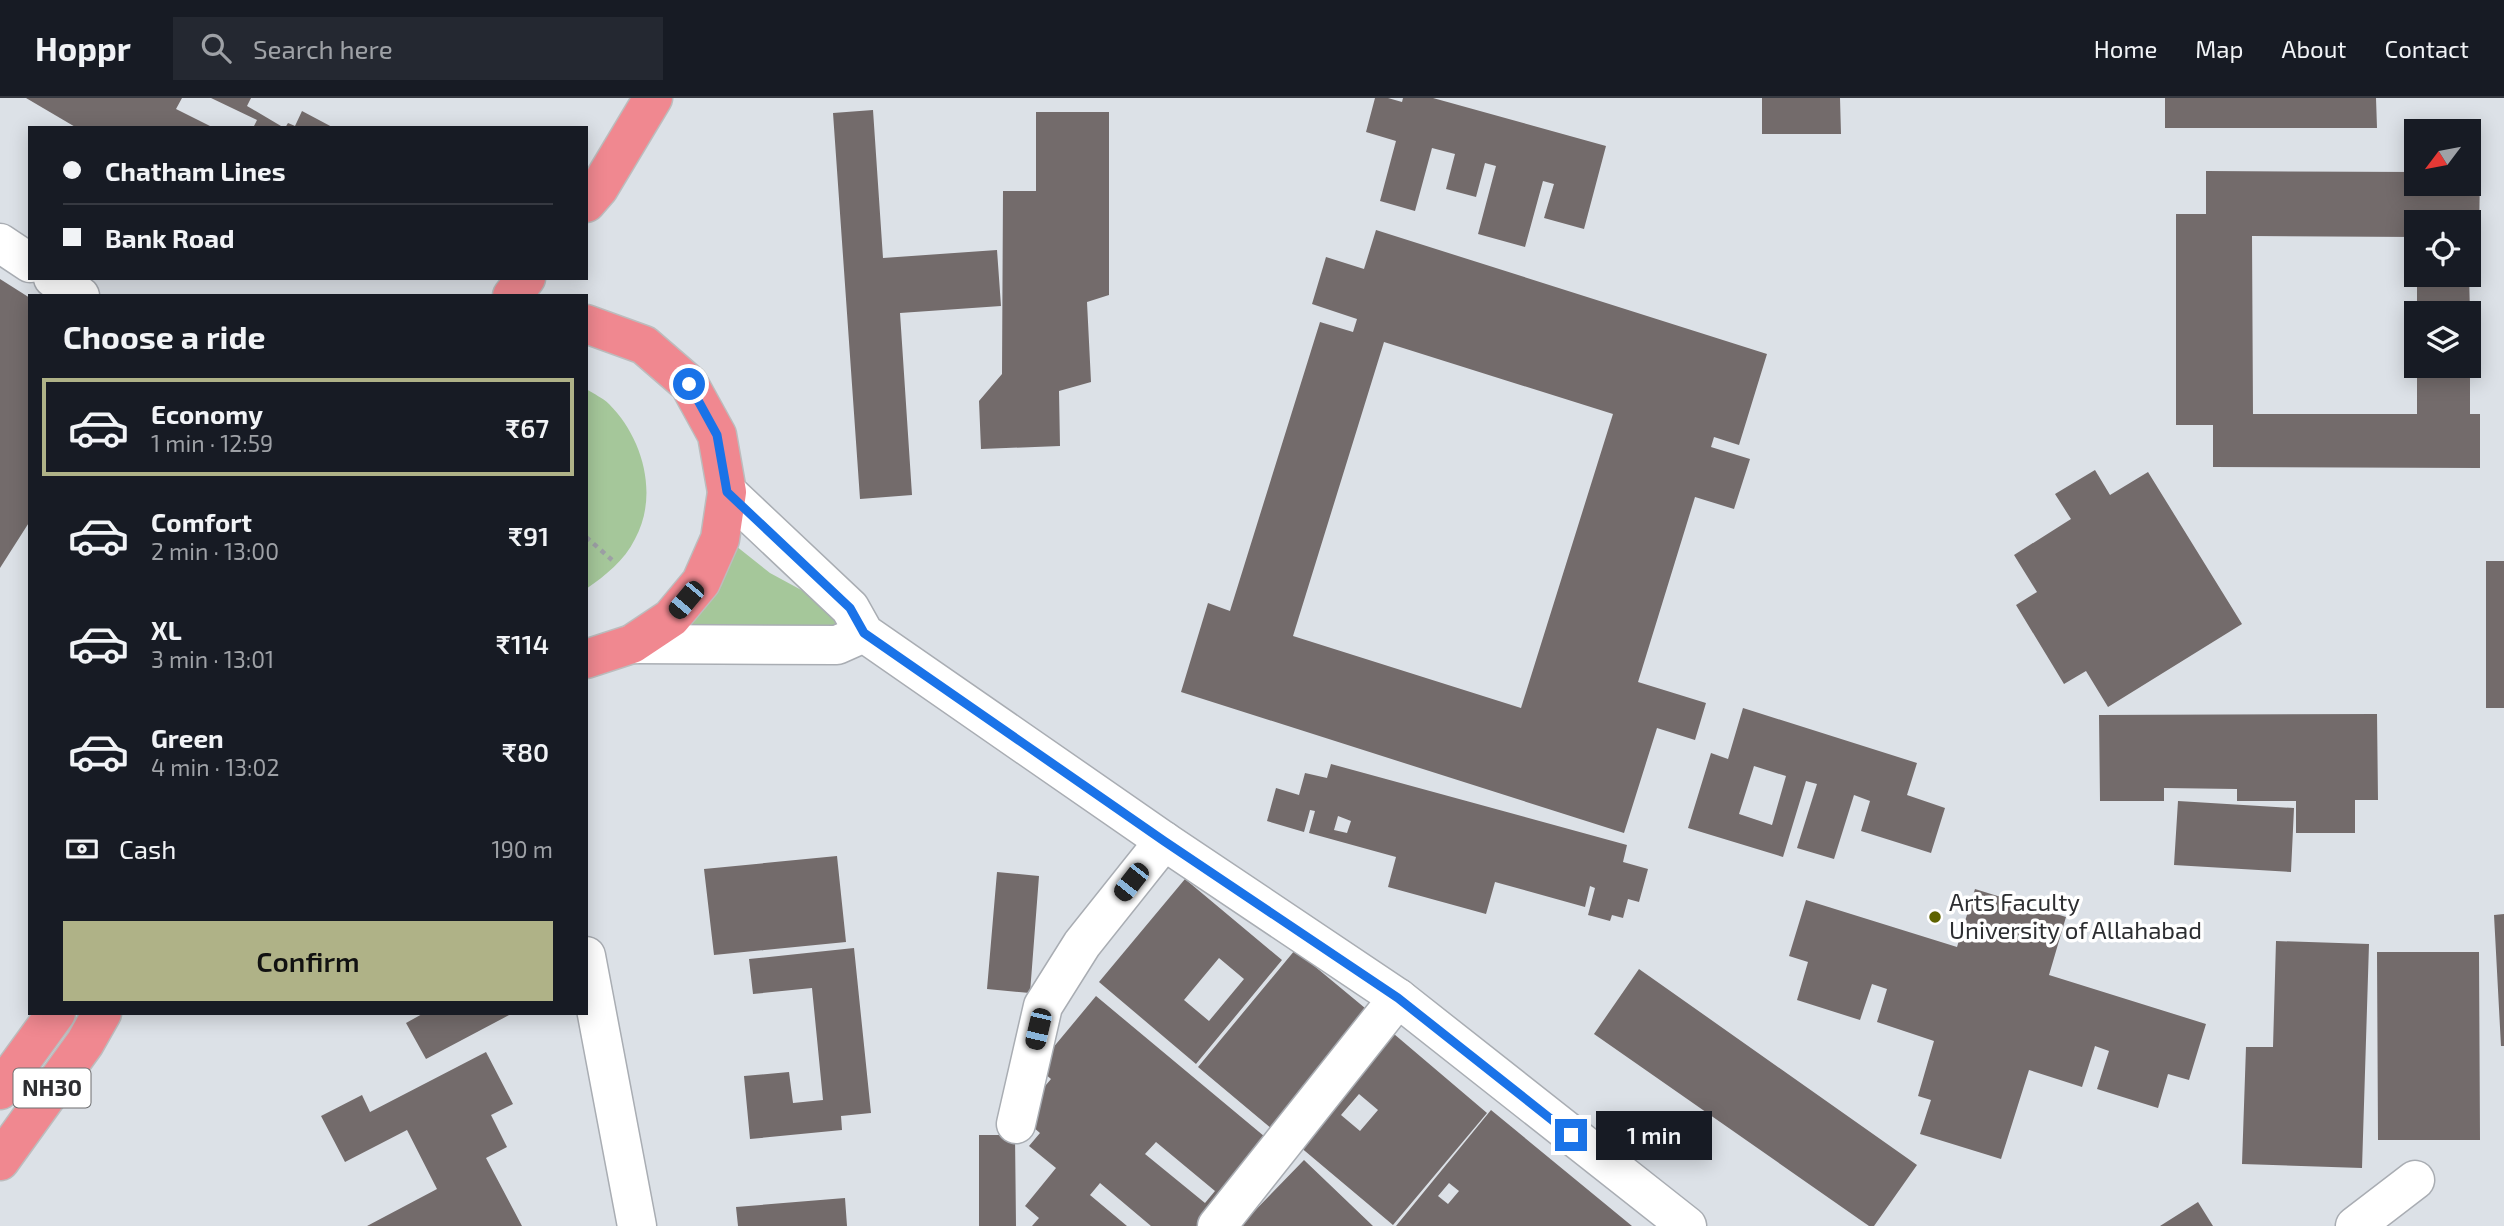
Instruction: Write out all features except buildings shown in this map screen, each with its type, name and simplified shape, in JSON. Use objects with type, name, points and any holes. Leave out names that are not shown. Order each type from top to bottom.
[{"type":"highway","points":[[588,201],[599,188],[653,98]]},
{"type":"highway","points":[[514,294],[524,280]]},
{"type":"highway","points":[[588,325],[645,345],[689,384],[717,435],[727,492],[720,539],[701,582],[671,618],[632,644],[588,658]]},
{"type":"highway","name":"NH30","points":[[0,1090],[55,1015]]},
{"type":"highway","name":"NH30","points":[[0,1161],[85,1043],[101,1015]]},
{"type":"street","points":[[0,243],[28,262]]},
{"type":"street","points":[[56,280],[77,294]]},
{"type":"street","points":[[727,492],[850,608],[864,633],[1164,841],[1398,998],[1681,1224]]},
{"type":"street","points":[[632,644],[837,645],[864,633]]},
{"type":"street","points":[[1016,1124],[1043,1006],[1082,944],[1164,841]]},
{"type":"street","points":[[588,967],[637,1226]]},
{"type":"street","points":[[1217,1226],[1398,998]]},
{"type":"street","points":[[2355,1226],[2415,1180]]},
{"type":"path","points":[[588,539],[612,560]]},
{"type":"green space","points":[[588,390],[609,404],[631,433],[644,468],[646,486],[646,504],[635,539],[626,554],[588,588]]},
{"type":"green space","points":[[731,542],[770,573],[840,611],[835,631],[680,626]]},
{"type":"place","name":"Arts Faculty University of Allahabad","points":[[1935,917]]},
{"type":"route","points":[[689,384],[717,435],[727,492],[850,608],[864,633],[1164,841],[1398,998],[1571,1135]]}]
